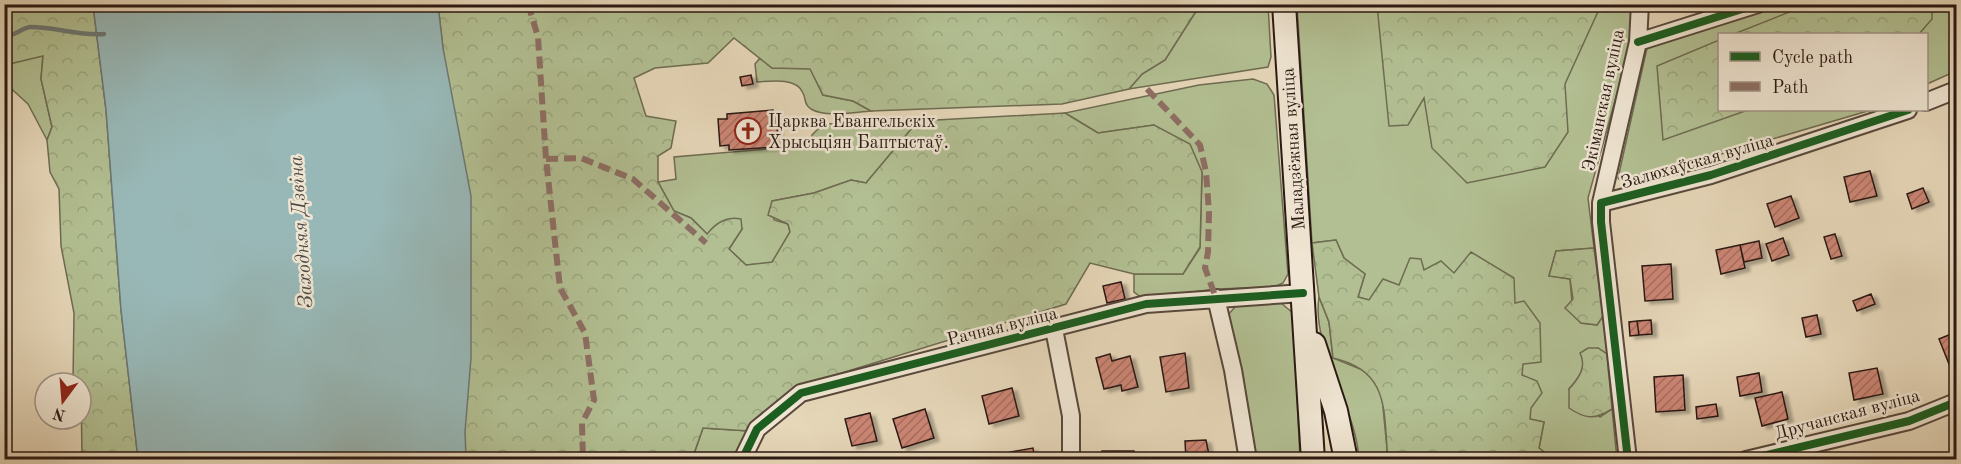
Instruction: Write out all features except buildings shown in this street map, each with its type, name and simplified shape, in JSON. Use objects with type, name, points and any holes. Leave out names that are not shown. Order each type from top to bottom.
[{"type":"main road","name":"Маладзёжная вуліца","points":[[1284,4],[1313,459]]},
{"type":"main road","name":"Маладзёжная вуліца","points":[[1303,293],[1308,326],[1336,411],[1346,459]]},
{"type":"street","name":"Экіманская вуліца","points":[[1601,203],[1638,42],[1640,4]]},
{"type":"street","points":[[1638,42],[1758,4]]},
{"type":"street","points":[[1928,101],[1956,90]]},
{"type":"street","name":"Залюхаўская вуліца","points":[[1628,459],[1601,222],[1601,203],[1711,176],[1905,111]]},
{"type":"street","name":"Рачная вуліца","points":[[742,459],[757,429],[801,393],[1146,304],[1303,293]]},
{"type":"street","points":[[1216,298],[1233,370],[1248,459]]},
{"type":"street","points":[[1054,329],[1071,416],[1071,459]]},
{"type":"street","name":"Дручанская вуліца","points":[[1746,459],[1909,421],[1956,402]]},
{"type":"green space","points":[[16,5],[93,5],[106,110],[121,310],[138,459],[82,459],[82,431],[93,431],[93,371],[73,371],[74,313],[61,246],[59,189],[50,172],[47,140],[52,127],[41,79],[43,56],[5,65],[4,11]]},
{"type":"green space","points":[[438,5],[1200,5],[1165,60],[1142,74],[1129,89],[1062,104],[871,111],[853,101],[823,95],[810,69],[772,68],[734,38],[708,63],[655,68],[634,78],[646,116],[676,121],[671,148],[658,156],[658,182],[674,211],[691,218],[707,234],[722,221],[741,219],[742,229],[729,249],[746,265],[772,262],[790,232],[788,224],[768,215],[772,201],[814,193],[851,180],[866,183],[918,121],[1065,113],[1098,133],[1154,125],[1190,144],[1202,172],[1200,247],[1183,274],[1134,274],[1090,263],[1066,304],[793,388],[749,431],[703,428],[692,459],[466,459],[443,48]]},
{"type":"green space","points":[[1200,5],[1268,5],[1271,57],[1268,67],[1129,89],[1142,74],[1165,60]]},
{"type":"green space","points":[[1297,5],[1632,5],[1631,43],[1588,198],[1594,248],[1556,251],[1549,276],[1570,279],[1573,313],[1581,323],[1597,325],[1603,316],[1607,354],[1598,348],[1581,353],[1583,363],[1581,372],[1569,389],[1600,417],[1612,409],[1617,459],[1553,459],[1539,448],[1544,422],[1530,419],[1530,407],[1522,380],[1515,303],[1454,273],[1399,285],[1369,300],[1358,297],[1365,274],[1344,258],[1336,240],[1312,243]]},
{"type":"green space","points":[[1377,5],[1601,5],[1565,84],[1568,132],[1545,167],[1467,183],[1432,148],[1424,98],[1408,125],[1389,126]]},
{"type":"green space","points":[[1782,5],[1956,5],[1956,71],[1928,84],[1928,33],[1718,33],[1718,111],[1868,111],[1623,183],[1618,178],[1647,48]]},
{"type":"green space","points":[[1807,5],[1932,5],[1932,19],[1920,33],[1737,33]]},
{"type":"green space","points":[[1718,40],[1718,111],[1745,111],[1663,140],[1657,66]]},
{"type":"green space","points":[[43,55],[41,79],[52,127],[47,140],[28,104],[5,83],[5,65]]},
{"type":"green space","points":[[760,58],[772,68],[810,68],[823,95],[853,101],[871,111],[832,114],[817,112],[806,104],[804,95],[795,84],[783,81],[757,82],[755,64]]},
{"type":"green space","points":[[1253,79],[1267,84],[1274,95],[1288,274],[1283,283],[1274,287],[1217,289],[1142,298],[1134,292],[1134,274],[1183,274],[1200,248],[1202,172],[1154,125],[1098,133],[1065,113],[1199,85]]},
{"type":"green space","points":[[918,121],[866,183],[851,180],[814,193],[772,201],[774,220],[788,224],[790,232],[772,263],[746,265],[729,249],[742,229],[707,234],[691,218],[674,211],[658,182],[676,179],[674,157],[812,145],[812,135],[823,124]]},
{"type":"green space","points":[[1336,240],[1344,258],[1365,274],[1358,297],[1369,300],[1383,279],[1399,285],[1410,258],[1421,259],[1424,270],[1441,261],[1454,273],[1471,252],[1514,278],[1515,303],[1524,301],[1540,323],[1541,362],[1523,364],[1522,375],[1537,381],[1542,393],[1531,408],[1530,419],[1544,422],[1539,448],[1553,459],[1388,459],[1384,410],[1375,383],[1352,364],[1333,358],[1329,322],[1319,297],[1312,243]]},
{"type":"green space","points":[[1594,248],[1603,316],[1597,325],[1581,323],[1565,308],[1573,299],[1570,279],[1549,276],[1556,251]]},
{"type":"green space","points":[[1319,297],[1329,322],[1333,358],[1370,373],[1382,397],[1388,459],[1359,459],[1350,419],[1321,336],[1318,316]]},
{"type":"green space","points":[[1281,303],[1293,313],[1300,459],[1256,459],[1242,370],[1227,316],[1236,306]]},
{"type":"green space","points":[[1588,348],[1598,348],[1607,354],[1612,409],[1590,417],[1569,408],[1569,389],[1579,376],[1583,363],[1580,353]]},
{"type":"green space","points":[[703,428],[749,431],[737,459],[692,460]]},
{"type":"water","name":"Заходняя Дзвіна","points":[[93,5],[438,5],[443,48],[471,196],[471,358],[465,432],[466,459],[138,459],[121,310],[106,110]]},
{"type":"waterway","points":[[4,36],[31,27],[104,34]]},
{"type":"marked path","points":[[528,4],[538,37],[546,159],[560,288],[585,333],[594,400],[582,423],[583,460]]},
{"type":"marked path","points":[[1147,89],[1200,145],[1206,172],[1209,212],[1208,252],[1205,268],[1216,298]]},
{"type":"marked path","points":[[546,159],[581,158],[633,179],[706,243]]},
{"type":"cycle path","points":[[1638,42],[1758,4]]},
{"type":"cycle path","points":[[1628,460],[1601,222],[1601,203],[1711,175],[1905,111]]},
{"type":"cycle path","points":[[742,460],[757,429],[801,393],[1146,304],[1303,293]]},
{"type":"cycle path","points":[[1746,460],[1909,421],[1956,402]]},
{"type":"place","name":"Царква Евангельскіх Хрысьціян Баптыстаў.","points":[[748,131]]}]
